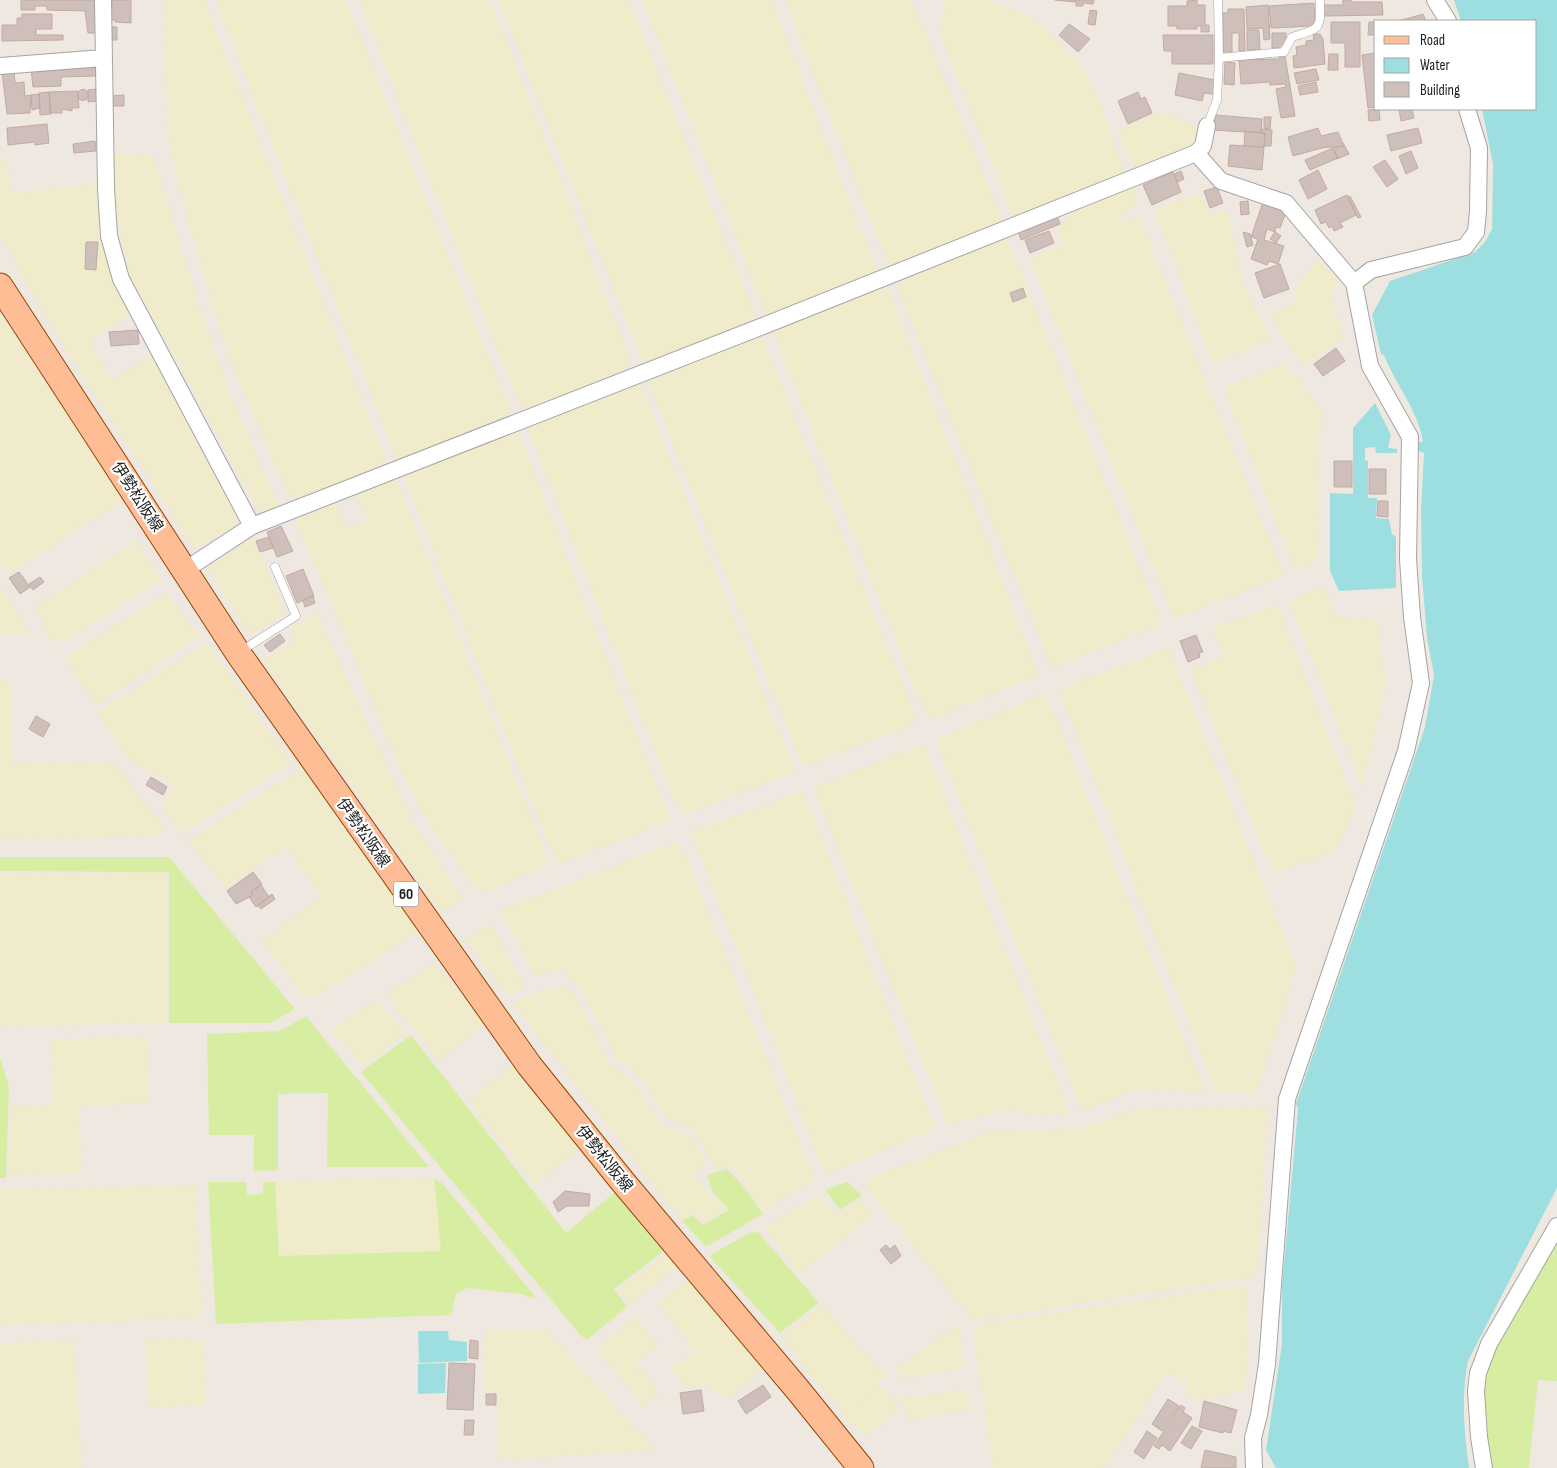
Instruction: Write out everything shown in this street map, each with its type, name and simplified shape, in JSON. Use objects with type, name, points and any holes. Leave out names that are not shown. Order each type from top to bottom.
[{"type":"main road","name":"伊勢松阪線","points":[[0,286],[238,653],[529,1065],[622,1182],[798,1390],[860,1468]]},
{"type":"street","points":[[103,0],[109,236],[121,279],[252,526]]},
{"type":"street","points":[[1435,0],[1447,20]]},
{"type":"street","points":[[0,66],[103,58]]},
{"type":"street","points":[[1354,283],[1371,270],[1465,247],[1476,232],[1479,148],[1467,110]]},
{"type":"street","points":[[185,570],[252,526],[764,326],[1196,153],[1202,146],[1207,126]]},
{"type":"street","points":[[1196,153],[1222,181],[1286,204],[1354,283],[1370,366],[1410,437],[1408,558],[1412,618],[1421,683],[1406,751],[1287,1099],[1267,1364],[1259,1415],[1253,1438],[1254,1468]]},
{"type":"street","points":[[1484,1468],[1479,1437],[1476,1391],[1478,1372],[1489,1344],[1557,1226]]},
{"type":"lane","points":[[1207,126],[1217,100],[1219,58],[1218,0]]},
{"type":"lane","points":[[1219,58],[1284,52],[1292,37],[1316,29],[1321,22],[1320,0]]},
{"type":"lane","points":[[238,653],[296,616],[275,567]]},
{"type":"shaded area","points":[[164,0],[204,0],[386,458],[383,466],[297,499],[288,493],[234,370],[211,303],[168,143]]},
{"type":"shaded area","points":[[215,0],[346,0],[509,408],[508,418],[398,461]]},
{"type":"shaded area","points":[[359,0],[491,0],[630,358],[626,372],[529,409],[517,399]]},
{"type":"shaded area","points":[[498,0],[629,0],[755,314],[753,323],[644,364]]},
{"type":"shaded area","points":[[642,0],[771,0],[878,272],[772,315],[765,312]]},
{"type":"shaded area","points":[[785,0],[909,0],[913,3],[1002,218],[998,227],[889,267]]},
{"type":"shaded area","points":[[946,0],[986,0],[1030,17],[1053,35],[1079,64],[1096,92],[1125,172],[1018,217],[1012,214],[939,32]]},
{"type":"shaded area","points":[[1162,112],[1199,128],[1200,136],[1193,148],[1133,168],[1118,130]]},
{"type":"shaded area","points":[[114,153],[154,155],[197,300],[227,387],[279,507],[261,515],[131,277],[118,226],[113,188]]},
{"type":"shaded area","points":[[7,158],[12,194],[99,182],[99,230],[114,278],[132,315],[88,340],[114,380],[153,354],[241,514],[233,528],[194,548],[67,352],[0,236],[0,159]]},
{"type":"shaded area","points":[[1132,184],[1139,201],[1123,214],[1120,224],[1139,218],[1284,576],[1174,619],[1030,258],[1063,246],[1057,231],[1066,223],[1071,211]]},
{"type":"shaded area","points":[[1200,193],[1209,216],[1227,211],[1245,290],[1271,339],[1213,363],[1154,209]]},
{"type":"shaded area","points":[[1006,236],[1160,619],[1160,625],[1052,668],[897,286],[903,283],[903,277]]},
{"type":"shaded area","points":[[1318,259],[1340,280],[1333,289],[1334,304],[1343,339],[1304,367],[1269,313],[1295,303],[1294,290]]},
{"type":"shaded area","points":[[887,284],[1039,675],[932,718],[925,714],[774,334],[775,327]]},
{"type":"shaded area","points":[[0,313],[123,500],[10,573],[0,565]]},
{"type":"shaded area","points":[[761,333],[916,717],[910,726],[803,766],[646,378]]},
{"type":"shaded area","points":[[1285,363],[1321,409],[1318,557],[1311,564],[1294,569],[1224,388]]},
{"type":"shaded area","points":[[640,382],[795,772],[689,813],[679,811],[528,430],[531,422]]},
{"type":"shaded area","points":[[509,430],[518,432],[670,818],[668,822],[560,863],[555,860],[403,475]]},
{"type":"shaded area","points":[[390,479],[398,482],[550,865],[487,891],[476,890],[422,812],[407,784],[297,522],[300,516],[336,502],[346,529],[369,520],[356,492]]},
{"type":"shaded area","points":[[252,537],[287,614],[250,635],[207,567]]},
{"type":"shaded area","points":[[136,540],[162,580],[63,643],[50,637],[36,611],[38,605]]},
{"type":"shaded area","points":[[0,585],[30,633],[0,633]]},
{"type":"shaded area","points":[[1324,587],[1335,617],[1377,620],[1387,684],[1362,787],[1289,601]]},
{"type":"shaded area","points":[[167,593],[199,636],[96,705],[65,658]]},
{"type":"shaded area","points":[[1278,605],[1355,805],[1337,850],[1276,873],[1270,867],[1191,670],[1224,656],[1213,627]]},
{"type":"shaded area","points":[[317,613],[411,818],[462,898],[442,913],[263,660],[294,641],[291,628]]},
{"type":"shaded area","points":[[207,642],[291,764],[181,834],[162,805],[174,786],[128,759],[97,713]]},
{"type":"shaded area","points":[[1169,648],[1296,967],[1257,1093],[1216,1093],[1059,689]]},
{"type":"shaded area","points":[[0,681],[11,682],[11,763],[109,764],[118,767],[163,827],[158,837],[0,840]]},
{"type":"shaded area","points":[[1046,693],[1205,1091],[1133,1090],[1090,1109],[1080,1107],[936,739]]},
{"type":"shaded area","points":[[924,744],[1069,1111],[1064,1115],[1000,1111],[948,1125],[813,788]]},
{"type":"shaded area","points":[[303,768],[418,932],[317,997],[304,996],[261,941],[321,897],[287,847],[226,888],[189,840]]},
{"type":"shaded area","points":[[803,791],[935,1129],[825,1175],[691,832]]},
{"type":"shaded area","points":[[680,841],[815,1180],[763,1210],[742,1179],[727,1164],[718,1170],[691,1128],[667,1119],[637,1075],[617,1058],[591,1007],[578,987],[561,969],[535,977],[500,910]]},
{"type":"shaded area","points":[[165,872],[165,1023],[0,1026],[0,874]]},
{"type":"shaded area","points":[[491,924],[525,987],[508,997],[465,938]]},
{"type":"shaded area","points":[[436,964],[485,1024],[440,1061],[395,1009],[388,991]]},
{"type":"shaded area","points":[[567,985],[581,1005],[610,1064],[635,1083],[663,1126],[687,1133],[707,1159],[693,1175],[725,1209],[704,1222],[694,1211],[682,1221],[513,1004],[534,993]]},
{"type":"shaded area","points":[[376,1001],[406,1034],[363,1066],[331,1029]]},
{"type":"shaded area","points":[[148,1036],[150,1103],[79,1106],[82,1174],[9,1175],[9,1105],[53,1106],[52,1040]]},
{"type":"shaded area","points":[[514,1062],[580,1148],[536,1185],[469,1101]]},
{"type":"shaded area","points":[[1268,1107],[1257,1276],[970,1321],[968,1314],[868,1189],[866,1179],[995,1130],[1042,1131],[1088,1126],[1140,1109]]},
{"type":"shaded area","points":[[434,1178],[441,1251],[279,1256],[275,1182]]},
{"type":"shaded area","points":[[196,1185],[202,1318],[0,1325],[0,1190]]},
{"type":"shaded area","points":[[822,1197],[838,1215],[860,1198],[873,1215],[799,1274],[765,1226],[812,1199]]},
{"type":"shaded area","points":[[667,1253],[680,1266],[630,1304],[618,1290]]},
{"type":"shaded area","points":[[689,1279],[764,1368],[729,1398],[705,1386],[685,1387],[671,1368],[695,1351],[658,1303]]},
{"type":"shaded area","points":[[1245,1285],[1248,1291],[1246,1390],[1197,1400],[1184,1393],[1188,1382],[1165,1373],[1108,1465],[1099,1468],[993,1468],[973,1333],[981,1324]]},
{"type":"shaded area","points":[[822,1306],[886,1376],[853,1408],[878,1387],[885,1390],[899,1410],[866,1437],[844,1415],[781,1337]]},
{"type":"shaded area","points":[[636,1317],[659,1346],[635,1363],[660,1393],[644,1408],[597,1349]]},
{"type":"shaded area","points":[[958,1324],[965,1368],[902,1379],[896,1368]]},
{"type":"shaded area","points":[[485,1329],[546,1329],[655,1450],[501,1460],[498,1456],[498,1391],[486,1391]]},
{"type":"shaded area","points":[[146,1339],[203,1340],[206,1405],[149,1408]]},
{"type":"shaded area","points":[[74,1341],[82,1468],[0,1468],[0,1343]]},
{"type":"shaded area","points":[[966,1389],[971,1409],[912,1419],[897,1399]]},
{"type":"green space","points":[[0,857],[169,857],[295,1009],[271,1023],[169,1023],[169,872],[0,871]]},
{"type":"green space","points":[[306,1016],[429,1167],[327,1167],[328,1093],[278,1094],[278,1170],[253,1171],[254,1135],[209,1135],[207,1034],[280,1031]]},
{"type":"green space","points":[[411,1035],[566,1233],[615,1192],[665,1250],[614,1289],[627,1307],[588,1339],[582,1337],[361,1072]]},
{"type":"green space","points":[[0,1057],[9,1087],[6,1178],[0,1178]]},
{"type":"green space","points":[[727,1169],[745,1188],[763,1214],[706,1247],[682,1221],[693,1215],[703,1225],[729,1210],[712,1191],[707,1175]]},
{"type":"green space","points":[[434,1178],[442,1183],[537,1299],[520,1294],[467,1288],[456,1294],[451,1315],[216,1324],[208,1182],[246,1182],[247,1195],[263,1194],[263,1182],[275,1182],[279,1256],[441,1251]]},
{"type":"green space","points":[[847,1182],[862,1195],[840,1210],[825,1190]]},
{"type":"green space","points":[[758,1232],[819,1303],[780,1333],[709,1256],[749,1233]]},
{"type":"green space","points":[[1557,1239],[1557,1381],[1538,1380],[1529,1468],[1490,1468],[1482,1409],[1485,1369],[1534,1276]]},
{"type":"water","points":[[1454,0],[1557,0],[1557,1188],[1468,1361],[1464,1388],[1464,1414],[1469,1468],[1276,1468],[1266,1450],[1282,1344],[1282,1287],[1298,1109],[1296,1104],[1425,727],[1434,675],[1427,638],[1422,576],[1421,510],[1424,453],[1418,451],[1418,443],[1423,441],[1411,408],[1384,355],[1381,354],[1372,315],[1390,281],[1475,252],[1485,242],[1492,229],[1493,164],[1482,110],[1537,110],[1537,20],[1461,20]]},
{"type":"water","points":[[1375,403],[1391,435],[1388,448],[1397,449],[1397,453],[1376,453],[1375,447],[1365,448],[1365,460],[1368,461],[1368,498],[1377,498],[1376,518],[1389,519],[1392,534],[1396,537],[1396,588],[1339,591],[1330,571],[1330,493],[1353,494],[1353,428]]},
{"type":"water","points":[[418,1331],[448,1331],[449,1340],[467,1342],[467,1361],[419,1363]]},
{"type":"water","points":[[446,1363],[445,1393],[418,1394],[418,1364]]},
{"type":"building","points":[[21,0],[95,0],[96,33],[88,33],[85,11],[47,10],[47,6],[35,6],[35,10],[21,10]]},
{"type":"building","points":[[112,0],[131,0],[131,23],[111,20]]},
{"type":"building","points":[[1055,0],[1094,0],[1093,4],[1083,3],[1083,6],[1076,6],[1076,2]]},
{"type":"building","points":[[1197,0],[1197,5],[1205,5],[1205,25],[1209,25],[1209,32],[1201,32],[1201,26],[1197,26],[1197,29],[1177,29],[1177,26],[1168,26],[1168,6],[1187,6],[1187,1]]},
{"type":"building","points":[[1343,0],[1351,0],[1351,2],[1382,2],[1383,15],[1324,16],[1324,5],[1343,5]]},
{"type":"building","points":[[1314,3],[1315,22],[1312,23],[1313,26],[1271,28],[1269,6]]},
{"type":"building","points":[[1268,5],[1270,39],[1264,40],[1263,28],[1247,29],[1246,7]]},
{"type":"building","points":[[1228,9],[1244,9],[1245,51],[1239,51],[1239,33],[1232,33],[1232,52],[1223,52],[1223,13],[1228,13]]},
{"type":"building","points":[[1090,10],[1097,11],[1095,25],[1088,24]]},
{"type":"building","points":[[22,14],[52,14],[52,29],[36,29],[36,35],[63,35],[63,40],[2,41],[2,25],[17,25],[17,18],[22,18]]},
{"type":"building","points":[[1423,14],[1426,20],[1402,20]]},
{"type":"building","points":[[1331,22],[1360,22],[1360,67],[1345,67],[1345,43],[1331,43]]},
{"type":"building","points":[[1369,22],[1374,22],[1374,35],[1368,35]]},
{"type":"building","points":[[1069,24],[1090,39],[1078,52],[1059,35]]},
{"type":"building","points":[[112,27],[117,27],[117,40],[111,40]]},
{"type":"building","points":[[1247,30],[1259,30],[1260,50],[1247,50]]},
{"type":"building","points":[[1272,33],[1286,33],[1286,41],[1279,48],[1272,48]]},
{"type":"building","points":[[1313,34],[1320,34],[1323,39],[1325,64],[1294,68],[1293,56],[1297,55],[1296,47],[1306,45],[1306,41],[1314,40]]},
{"type":"building","points":[[1163,35],[1213,35],[1213,64],[1172,64],[1172,51],[1164,51]]},
{"type":"building","points":[[1374,53],[1374,107],[1368,108],[1362,55]]},
{"type":"building","points":[[1329,54],[1338,54],[1338,70],[1328,70]]},
{"type":"building","points":[[1285,56],[1295,116],[1281,118],[1276,89],[1286,87],[1285,84],[1270,85],[1270,82],[1241,84],[1239,60],[1279,59],[1279,57]]},
{"type":"building","points":[[1225,62],[1235,63],[1234,85],[1224,84]]},
{"type":"building","points":[[95,64],[96,76],[61,77],[61,86],[33,87],[31,68]]},
{"type":"building","points":[[1316,69],[1319,80],[1297,84],[1294,73]]},
{"type":"building","points":[[14,70],[15,83],[24,82],[25,96],[31,95],[30,113],[7,114],[2,71]]},
{"type":"building","points":[[1179,73],[1215,80],[1213,94],[1204,93],[1202,101],[1175,95]]},
{"type":"building","points":[[1316,82],[1318,92],[1300,95],[1298,86]]},
{"type":"building","points":[[83,89],[89,95],[83,101],[77,95]]},
{"type":"building","points":[[97,89],[98,101],[88,102],[88,90]]},
{"type":"building","points":[[78,91],[79,108],[72,108],[72,111],[62,109],[62,113],[50,113],[49,92]]},
{"type":"building","points":[[49,92],[51,114],[40,115],[39,93]]},
{"type":"building","points":[[1138,92],[1141,99],[1145,97],[1152,113],[1128,124],[1118,101]]},
{"type":"building","points":[[39,94],[40,108],[32,110],[31,95]]},
{"type":"building","points":[[124,95],[124,106],[113,106],[112,96]]},
{"type":"building","points":[[1368,110],[1379,110],[1380,120],[1369,121]]},
{"type":"building","points":[[1399,110],[1412,110],[1414,118],[1401,121]]},
{"type":"building","points":[[1216,115],[1262,119],[1261,133],[1212,130]]},
{"type":"building","points":[[1264,117],[1271,117],[1270,129],[1264,128]]},
{"type":"building","points":[[47,124],[49,143],[35,145],[35,142],[8,145],[7,128]]},
{"type":"building","points":[[1318,128],[1321,136],[1338,132],[1344,146],[1322,148],[1293,156],[1288,137]]},
{"type":"building","points":[[1418,128],[1422,143],[1391,151],[1387,135]]},
{"type":"building","points":[[1261,129],[1272,130],[1271,146],[1264,146],[1265,133],[1261,133]]},
{"type":"building","points":[[1245,131],[1265,133],[1264,147],[1244,146]]},
{"type":"building","points":[[95,141],[96,151],[74,153],[73,144]]},
{"type":"building","points":[[1343,143],[1349,154],[1337,159],[1333,148],[1344,146]]},
{"type":"building","points":[[1230,145],[1264,147],[1262,170],[1228,166]]},
{"type":"building","points":[[1333,148],[1338,158],[1310,170],[1305,160]]},
{"type":"building","points":[[1411,151],[1418,168],[1406,174],[1399,156]]},
{"type":"building","points":[[1385,160],[1398,179],[1387,187],[1373,167]]},
{"type":"building","points":[[1318,170],[1327,189],[1308,199],[1299,180]]},
{"type":"building","points":[[1181,171],[1184,179],[1177,182],[1174,174]]},
{"type":"building","points":[[1173,172],[1181,192],[1152,205],[1143,185]]},
{"type":"building","points":[[1217,187],[1223,203],[1210,208],[1204,191]]},
{"type":"building","points":[[1347,195],[1356,215],[1340,223],[1343,227],[1334,231],[1332,226],[1329,228],[1326,222],[1321,224],[1315,210]]},
{"type":"building","points":[[1350,196],[1361,217],[1358,218],[1348,197]]},
{"type":"building","points":[[1264,199],[1274,203],[1273,207],[1286,212],[1280,228],[1276,227],[1275,232],[1267,229],[1264,240],[1284,246],[1278,264],[1269,261],[1267,265],[1251,259],[1258,239],[1251,237]]},
{"type":"building","points":[[1248,201],[1249,214],[1241,215],[1240,202]]},
{"type":"building","points":[[1057,216],[1060,224],[1021,240],[1018,231]]},
{"type":"building","points":[[1049,231],[1054,243],[1030,253],[1025,240]]},
{"type":"building","points":[[1243,232],[1250,234],[1253,245],[1247,247]]},
{"type":"building","points":[[1275,232],[1281,236],[1276,243],[1270,239]]},
{"type":"building","points":[[86,242],[98,242],[96,270],[85,269]]},
{"type":"building","points":[[1280,264],[1289,289],[1264,298],[1255,273]]},
{"type":"building","points":[[1023,288],[1026,297],[1013,302],[1010,293]]},
{"type":"building","points":[[138,330],[139,344],[111,346],[109,332]]},
{"type":"building","points":[[1336,348],[1345,361],[1323,376],[1314,364]]},
{"type":"building","points":[[1334,461],[1352,461],[1352,487],[1334,487]]},
{"type":"building","points":[[1369,469],[1386,469],[1386,494],[1369,494]]},
{"type":"building","points":[[1378,501],[1388,501],[1388,517],[1377,516]]},
{"type":"building","points":[[281,526],[293,551],[277,557],[267,532]]},
{"type":"building","points":[[269,537],[273,548],[260,552],[256,541]]},
{"type":"building","points":[[303,569],[314,596],[297,603],[286,576]]},
{"type":"building","points":[[19,572],[30,587],[20,594],[9,578]]},
{"type":"building","points":[[40,577],[44,582],[33,590],[29,584]]},
{"type":"building","points":[[313,596],[315,603],[305,607],[303,600]]},
{"type":"building","points":[[280,634],[285,641],[270,652],[264,645]]},
{"type":"building","points":[[1196,635],[1203,652],[1199,653],[1200,657],[1188,662],[1180,641]]},
{"type":"building","points":[[36,716],[50,724],[43,737],[29,729]]},
{"type":"building","points":[[151,777],[167,787],[163,795],[146,785]]},
{"type":"building","points":[[253,872],[262,884],[251,892],[253,895],[236,904],[227,891]]},
{"type":"building","points":[[261,885],[269,897],[256,907],[249,897],[253,895],[251,892]]},
{"type":"building","points":[[272,894],[275,899],[261,909],[258,905]]},
{"type":"building","points":[[565,1191],[590,1194],[589,1206],[567,1206],[558,1212],[553,1202]]},
{"type":"building","points":[[886,1245],[890,1249],[895,1245],[901,1256],[891,1264],[880,1250]]},
{"type":"building","points":[[470,1340],[478,1341],[478,1359],[469,1358]]},
{"type":"building","points":[[449,1363],[475,1364],[473,1410],[447,1409]]},
{"type":"building","points":[[763,1385],[771,1397],[746,1414],[738,1401]]},
{"type":"building","points":[[701,1390],[704,1411],[683,1414],[680,1393]]},
{"type":"building","points":[[486,1394],[496,1394],[496,1405],[486,1405]]},
{"type":"building","points":[[1168,1399],[1179,1406],[1162,1431],[1152,1424]]},
{"type":"building","points":[[1204,1401],[1237,1410],[1231,1433],[1199,1427]]},
{"type":"building","points":[[1181,1405],[1185,1408],[1183,1412],[1192,1418],[1170,1451],[1162,1445],[1159,1449],[1154,1446]]},
{"type":"building","points":[[465,1420],[474,1420],[473,1435],[464,1435]]},
{"type":"building","points":[[1192,1426],[1202,1431],[1191,1449],[1181,1443]]},
{"type":"building","points":[[1147,1431],[1157,1438],[1144,1459],[1134,1452]]},
{"type":"building","points":[[1205,1450],[1236,1457],[1236,1468],[1201,1468]]}]
